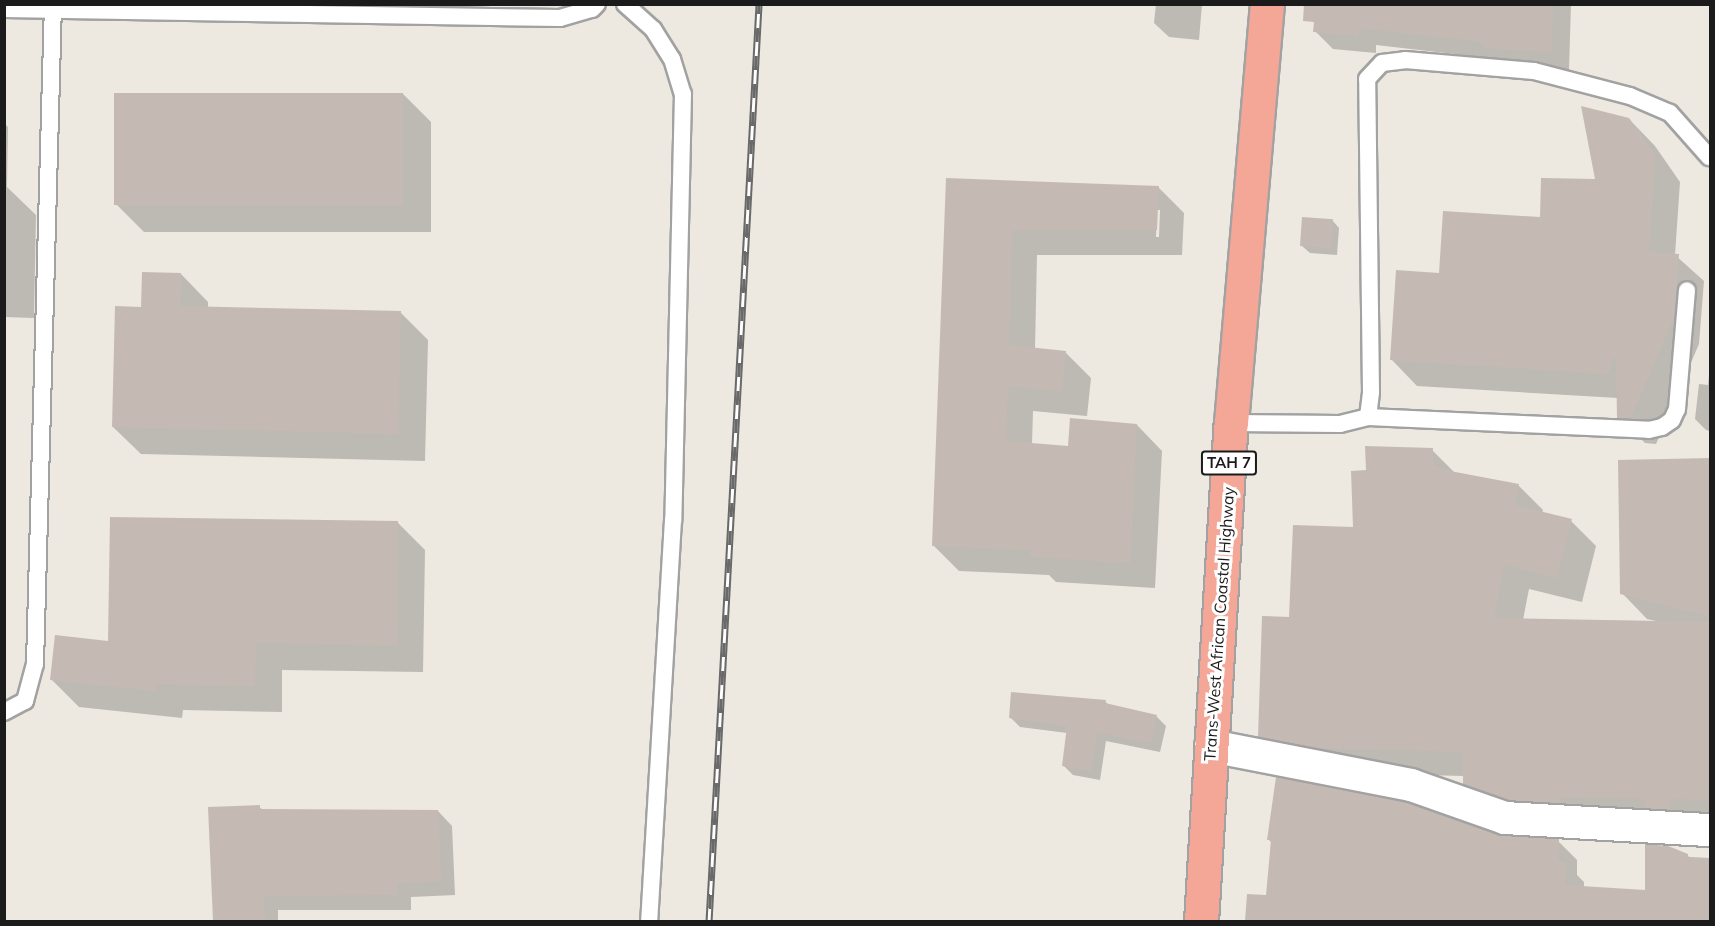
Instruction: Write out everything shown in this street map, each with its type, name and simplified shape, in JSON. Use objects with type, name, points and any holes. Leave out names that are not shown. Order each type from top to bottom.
[{"type":"highway","name":"Trans-West African Coastal Highway","points":[[1201,921],[1231,423],[1267,4]]},
{"type":"street","points":[[1211,746],[1411,784],[1505,818],[1710,830]]},
{"type":"lane","points":[[4,9],[53,7],[560,18],[592,9],[597,4]]},
{"type":"lane","points":[[625,4],[653,29],[672,59],[683,94],[673,520],[649,921]]},
{"type":"lane","points":[[4,712],[25,701],[35,664],[53,7]]},
{"type":"lane","points":[[1368,417],[1371,392],[1367,79],[1382,63],[1405,60],[1534,71],[1630,96],[1670,113],[1709,157]]},
{"type":"lane","points":[[1231,423],[1340,424],[1368,417],[1649,430],[1662,427],[1672,420],[1677,409],[1688,290]]},
{"type":"building","points":[[1304,4],[1554,4],[1551,52],[1484,48],[1485,42],[1359,28],[1358,35],[1313,32],[1314,22],[1303,21]]},
{"type":"building","points":[[114,93],[403,93],[403,205],[114,205]]},
{"type":"building","points":[[1581,106],[1629,118],[1655,155],[1649,252],[1679,254],[1674,318],[1630,419],[1617,418],[1616,358],[1613,358],[1609,374],[1390,360],[1396,270],[1439,273],[1443,211],[1540,217],[1541,178],[1595,179]]},
{"type":"building","points":[[946,178],[1159,186],[1157,230],[1012,230],[1009,345],[1066,351],[1062,391],[1008,386],[1006,441],[1068,446],[1070,418],[1137,424],[1130,563],[1029,557],[1030,550],[932,546]]},
{"type":"building","points":[[1302,217],[1333,219],[1331,248],[1300,246]]},
{"type":"building","points":[[142,272],[181,273],[180,306],[401,311],[398,434],[112,427],[115,306],[141,307]]},
{"type":"building","points":[[1365,446],[1433,448],[1433,465],[1450,471],[1519,484],[1515,505],[1572,519],[1557,578],[1504,564],[1494,618],[1710,622],[1710,800],[1670,799],[1669,810],[1645,808],[1645,799],[1560,797],[1560,803],[1509,800],[1463,784],[1463,752],[1315,748],[1258,737],[1262,616],[1289,617],[1293,525],[1353,527],[1351,471],[1366,470]]},
{"type":"building","points":[[1710,458],[1710,617],[1620,594],[1618,460]]},
{"type":"building","points":[[110,517],[398,521],[397,645],[256,643],[255,686],[156,684],[155,691],[50,680],[55,635],[108,641]]},
{"type":"building","points":[[1011,692],[1106,700],[1105,703],[1157,715],[1151,743],[1097,732],[1091,771],[1062,766],[1067,726],[1009,718]]},
{"type":"building","points":[[1276,777],[1406,802],[1499,835],[1559,839],[1558,861],[1566,862],[1565,885],[1645,890],[1645,844],[1668,846],[1688,854],[1688,858],[1710,858],[1710,921],[1245,921],[1247,894],[1266,895],[1271,840],[1267,840]]},
{"type":"building","points":[[260,805],[260,809],[438,810],[441,881],[397,883],[397,895],[264,896],[265,921],[213,921],[208,807]]},
{"type":"railway","points":[[709,922],[759,4]]}]
